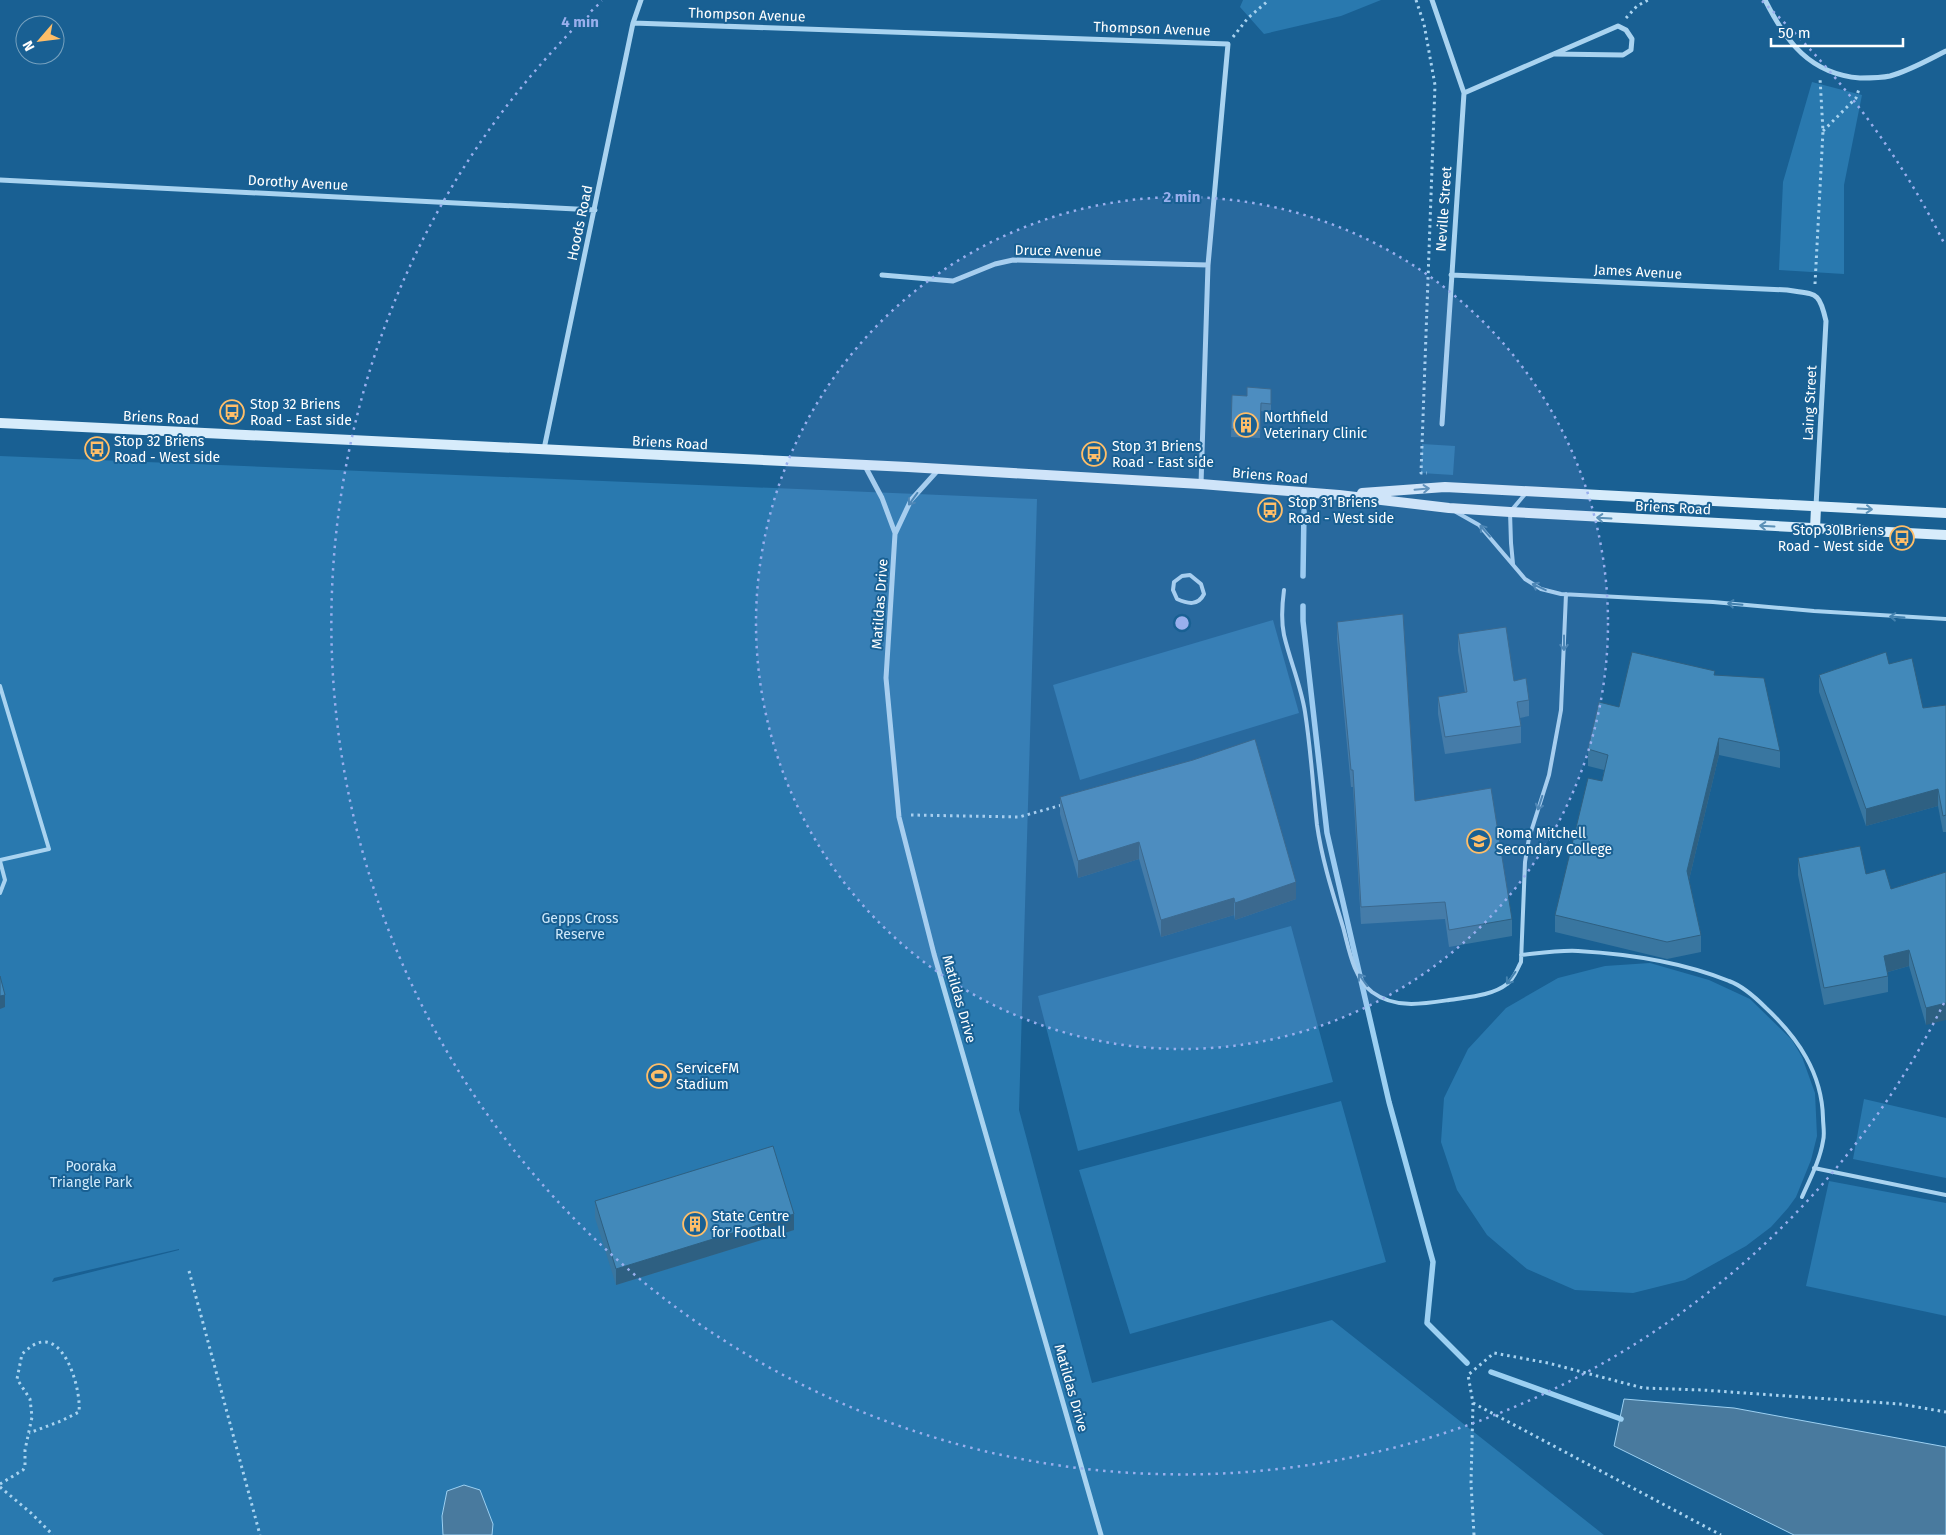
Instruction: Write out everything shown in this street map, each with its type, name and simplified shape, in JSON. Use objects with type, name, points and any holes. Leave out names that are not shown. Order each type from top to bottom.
[{"type":"main road","name":"Briens Road","points":[[0,423],[939,469],[1201,484],[1339,495],[1449,508],[1946,536]]},
{"type":"main road","name":"Briens Road","points":[[1339,495],[1445,487],[1946,513]]},
{"type":"main road","points":[[1815,529],[1816,507]]},
{"type":"street","name":"Hoods Road","points":[[544,451],[633,23],[641,0]]},
{"type":"street","name":"Neville Street","points":[[1432,0],[1464,93],[1442,424]]},
{"type":"street","points":[[1765,0],[1789,40],[1828,72],[1862,78],[1890,76],[1946,51]]},
{"type":"street","name":"Thompson Avenue","points":[[633,23],[1228,44],[1208,265],[1201,484]]},
{"type":"street","points":[[1464,93],[1618,26],[1626,30],[1632,39],[1631,50],[1623,55],[1554,54]]},
{"type":"street","name":"Dorothy Avenue","points":[[0,180],[595,210]]},
{"type":"street","name":"Druce Avenue","points":[[882,275],[952,281],[996,264],[1013,260],[1208,265]]},
{"type":"street","name":"James Avenue","points":[[1451,275],[1787,290],[1814,295]]},
{"type":"street","name":"Laing Street","points":[[1814,295],[1821,302],[1826,321],[1816,507]]},
{"type":"street","points":[[864,466],[882,498],[895,534]]},
{"type":"street","name":"Matildas Drive","points":[[939,469],[911,500],[895,534],[886,678],[899,817],[934,954],[1101,1535]]},
{"type":"lane","points":[[1513,564],[1510,543],[1510,512],[1528,491]]},
{"type":"lane","points":[[1449,508],[1479,525],[1513,564],[1519,574],[1541,589],[1566,594],[1713,602],[1814,611],[1946,619]]},
{"type":"lane","points":[[1190,575],[1201,584],[1204,594],[1202,599],[1195,603],[1186,603],[1177,599],[1172,590],[1174,582],[1182,576],[1190,575]]},
{"type":"lane","points":[[1284,590],[1282,609],[1284,634],[1303,702],[1311,745],[1318,826],[1324,864],[1352,960],[1363,982],[1378,995],[1404,1004],[1484,994],[1507,984],[1517,969],[1521,955],[1525,862],[1529,838],[1549,776],[1560,710],[1566,594]]},
{"type":"lane","points":[[0,686],[49,849],[0,860],[5,880],[0,893]]},
{"type":"lane","points":[[1521,955],[1576,951],[1657,960],[1701,971],[1732,982],[1756,999],[1780,1021],[1800,1045],[1814,1071],[1823,1106],[1824,1140],[1802,1197]]},
{"type":"lane","points":[[1814,1168],[1946,1195]]},
{"type":"path","points":[[1228,44],[1248,18],[1269,0]]},
{"type":"path","points":[[1416,0],[1424,24],[1435,85],[1420,473]]},
{"type":"path","points":[[1618,26],[1637,6],[1648,0]]},
{"type":"path","points":[[1814,295],[1823,131],[1819,66]]},
{"type":"path","points":[[1823,131],[1856,98],[1862,78]]},
{"type":"path","points":[[910,815],[1019,817],[1065,804]]},
{"type":"path","points":[[189,1271],[260,1535]]},
{"type":"path","points":[[29,1433],[79,1412],[80,1402],[72,1368],[56,1347],[46,1342],[35,1344],[22,1354],[17,1379],[30,1399],[32,1417],[25,1450],[25,1466],[23,1470],[0,1485],[31,1512],[53,1535]]},
{"type":"path","points":[[1474,1535],[1471,1483],[1473,1403],[1468,1374],[1494,1353],[1548,1363],[1643,1388],[1702,1390],[1900,1404],[1946,1412]]},
{"type":"path","points":[[1473,1403],[1721,1535]]},
{"type":"green space","points":[[1243,0],[1381,0],[1341,16],[1264,34],[1240,7]]},
{"type":"green space","points":[[1812,82],[1862,95],[1844,185],[1844,274],[1779,270],[1783,182]]},
{"type":"green space","points":[[1422,444],[1455,446],[1453,475],[1421,473]]},
{"type":"green space","name":"Gepps Cross Reserve","points":[[0,456],[1037,499],[1019,1110],[1092,1383],[1332,1320],[1604,1535],[0,1535]],"holes":[[[179,1250],[52,1282],[54,1278]]]},
{"type":"green space","points":[[1273,620],[1299,713],[1080,780],[1053,685]]},
{"type":"green space","points":[[1291,926],[1333,1082],[1078,1151],[1038,996]]},
{"type":"green space","points":[[1650,963],[1709,980],[1750,999],[1792,1040],[1802,1057],[1815,1093],[1817,1136],[1811,1160],[1796,1197],[1771,1227],[1746,1246],[1685,1280],[1633,1293],[1575,1290],[1527,1269],[1487,1235],[1457,1190],[1441,1142],[1444,1098],[1468,1049],[1506,1008],[1558,978],[1605,966]]},
{"type":"green space","points":[[1864,1099],[1946,1118],[1946,1178],[1853,1159]]},
{"type":"green space","points":[[1341,1101],[1386,1262],[1130,1334],[1079,1170]]},
{"type":"green space","points":[[1829,1181],[1946,1203],[1946,1316],[1806,1286]]},
{"type":"shaded area","points":[[1624,1399],[1734,1408],[1946,1447],[1946,1535],[1794,1535],[1614,1446]]},
{"type":"shaded area","points":[[464,1485],[480,1490],[493,1524],[492,1535],[443,1535],[442,1516],[447,1491]]},
{"type":"building","name":"Northfield Veterinary Clinic","points":[[1247,387],[1271,389],[1271,404],[1261,403],[1260,430],[1231,429],[1232,395],[1247,396]]},
{"type":"building","points":[[1403,614],[1415,801],[1491,788],[1512,919],[1449,930],[1445,902],[1361,907],[1353,770],[1351,770],[1337,622]]},
{"type":"building","points":[[1506,627],[1514,681],[1526,678],[1529,700],[1517,702],[1521,726],[1445,737],[1438,697],[1467,692],[1458,634]]},
{"type":"building","points":[[1632,652],[1715,671],[1714,675],[1764,678],[1780,751],[1719,738],[1687,871],[1701,935],[1667,942],[1555,915],[1588,778],[1602,781],[1608,755],[1588,749],[1599,702],[1619,707]]},
{"type":"building","points":[[1886,652],[1889,664],[1912,658],[1923,708],[1946,705],[1946,815],[1943,816],[1938,789],[1866,809],[1819,675]]},
{"type":"building","points":[[1255,739],[1296,882],[1235,903],[1234,898],[1161,920],[1139,842],[1078,861],[1060,797],[1193,760]]},
{"type":"building","points":[[1860,846],[1866,874],[1885,869],[1891,889],[1946,872],[1946,1003],[1926,1008],[1909,950],[1884,956],[1888,976],[1824,988],[1798,858]]},
{"type":"building","points":[[0,976],[5,995],[0,996]]},
{"type":"building","name":"State Centre for Football","points":[[773,1146],[794,1214],[616,1269],[595,1201]]},
{"type":"waterway","points":[[1303,576],[1304,511]]},
{"type":"waterway","points":[[1303,606],[1303,621],[1327,833],[1389,1102],[1433,1262],[1427,1323],[1467,1363]]},
{"type":"waterway","points":[[1491,1372],[1621,1419]]},
{"type":"place","name":"Stop 32 Briens Road - East side","points":[[232,412]]},
{"type":"place","name":"Northfield Veterinary Clinic","points":[[1246,425]]},
{"type":"place","name":"Stop 32 Briens Road - West side","points":[[97,449]]},
{"type":"place","name":"Stop 31 Briens Road - East side","points":[[1094,454]]},
{"type":"place","name":"Stop 31 Briens Road - West side","points":[[1270,510]]},
{"type":"place","name":"Stop 30 Briens Road - West side","points":[[1902,538]]},
{"type":"place","name":"Roma Mitchell Secondary College","points":[[1479,841]]},
{"type":"place","name":"ServiceFM Stadium","points":[[659,1076]]},
{"type":"place","name":"State Centre for Football","points":[[695,1224]]},
{"type":"park label","name":"Pooraka Triangle Park","points":[[91,1174]]}]
